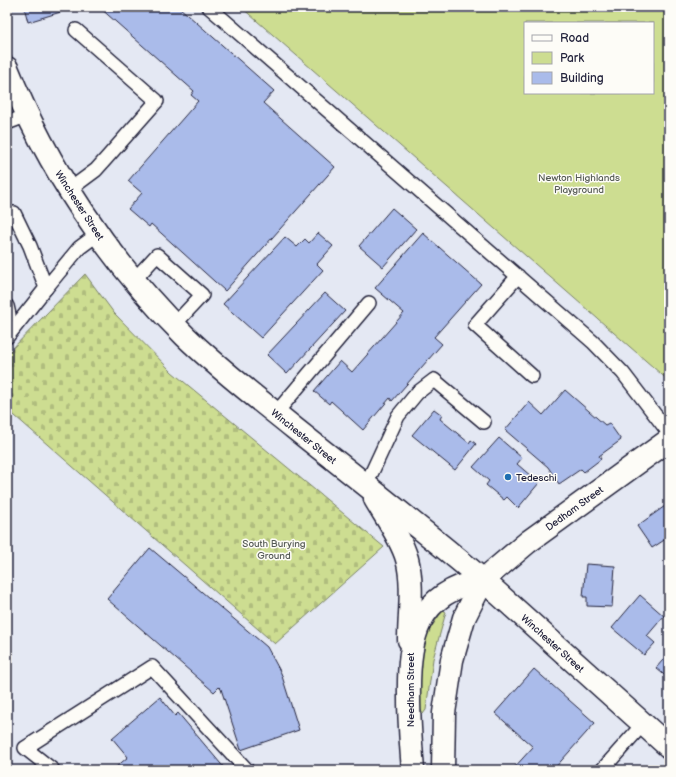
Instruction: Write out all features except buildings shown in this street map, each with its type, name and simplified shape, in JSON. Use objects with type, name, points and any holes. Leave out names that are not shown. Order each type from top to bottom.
[{"type":"main road","name":"Winchester Street","points":[[7,68],[28,115],[69,190],[98,234],[134,280],[174,325],[209,358],[483,580],[669,747]]},
{"type":"main road","name":"Dedham Street","points":[[483,580],[528,542],[669,440]]},
{"type":"main road","points":[[366,485],[396,534],[408,561],[410,584],[409,658]]},
{"type":"main road","points":[[443,770],[444,713],[452,660],[464,618],[483,580]]},
{"type":"main road","name":"Needham Street","points":[[413,770],[409,720],[409,658],[412,638],[417,626],[436,602],[456,587],[483,580]]},
{"type":"lane","points":[[209,7],[610,358],[669,433]]},
{"type":"lane","points":[[69,190],[96,170],[157,101],[76,30]]},
{"type":"lane","points":[[7,123],[28,115]]},
{"type":"lane","points":[[7,214],[14,212],[30,246],[46,288]]},
{"type":"lane","points":[[7,337],[79,248],[98,234]]},
{"type":"lane","points":[[134,280],[157,255],[202,295],[174,325]]},
{"type":"lane","points":[[518,276],[475,325],[532,376]]},
{"type":"lane","points":[[276,413],[369,303]]},
{"type":"lane","points":[[366,485],[398,416],[417,393],[434,380],[484,422]]},
{"type":"lane","points":[[54,770],[26,748],[152,667],[247,770]]},
{"type":"lane","points":[[602,770],[643,724]]},
{"type":"green space","name":"Newton Highlands Playground","points":[[241,7],[669,7],[669,381]]},
{"type":"green space","name":"South Burying Ground","points":[[85,274],[114,313],[172,372],[384,547],[275,644],[7,409],[7,354]]},
{"type":"green space","points":[[443,610],[446,612],[433,659],[426,710],[423,714],[420,709],[420,662],[426,635]]},
{"type":"place","name":"Tedeschi","points":[[508,477]]}]
